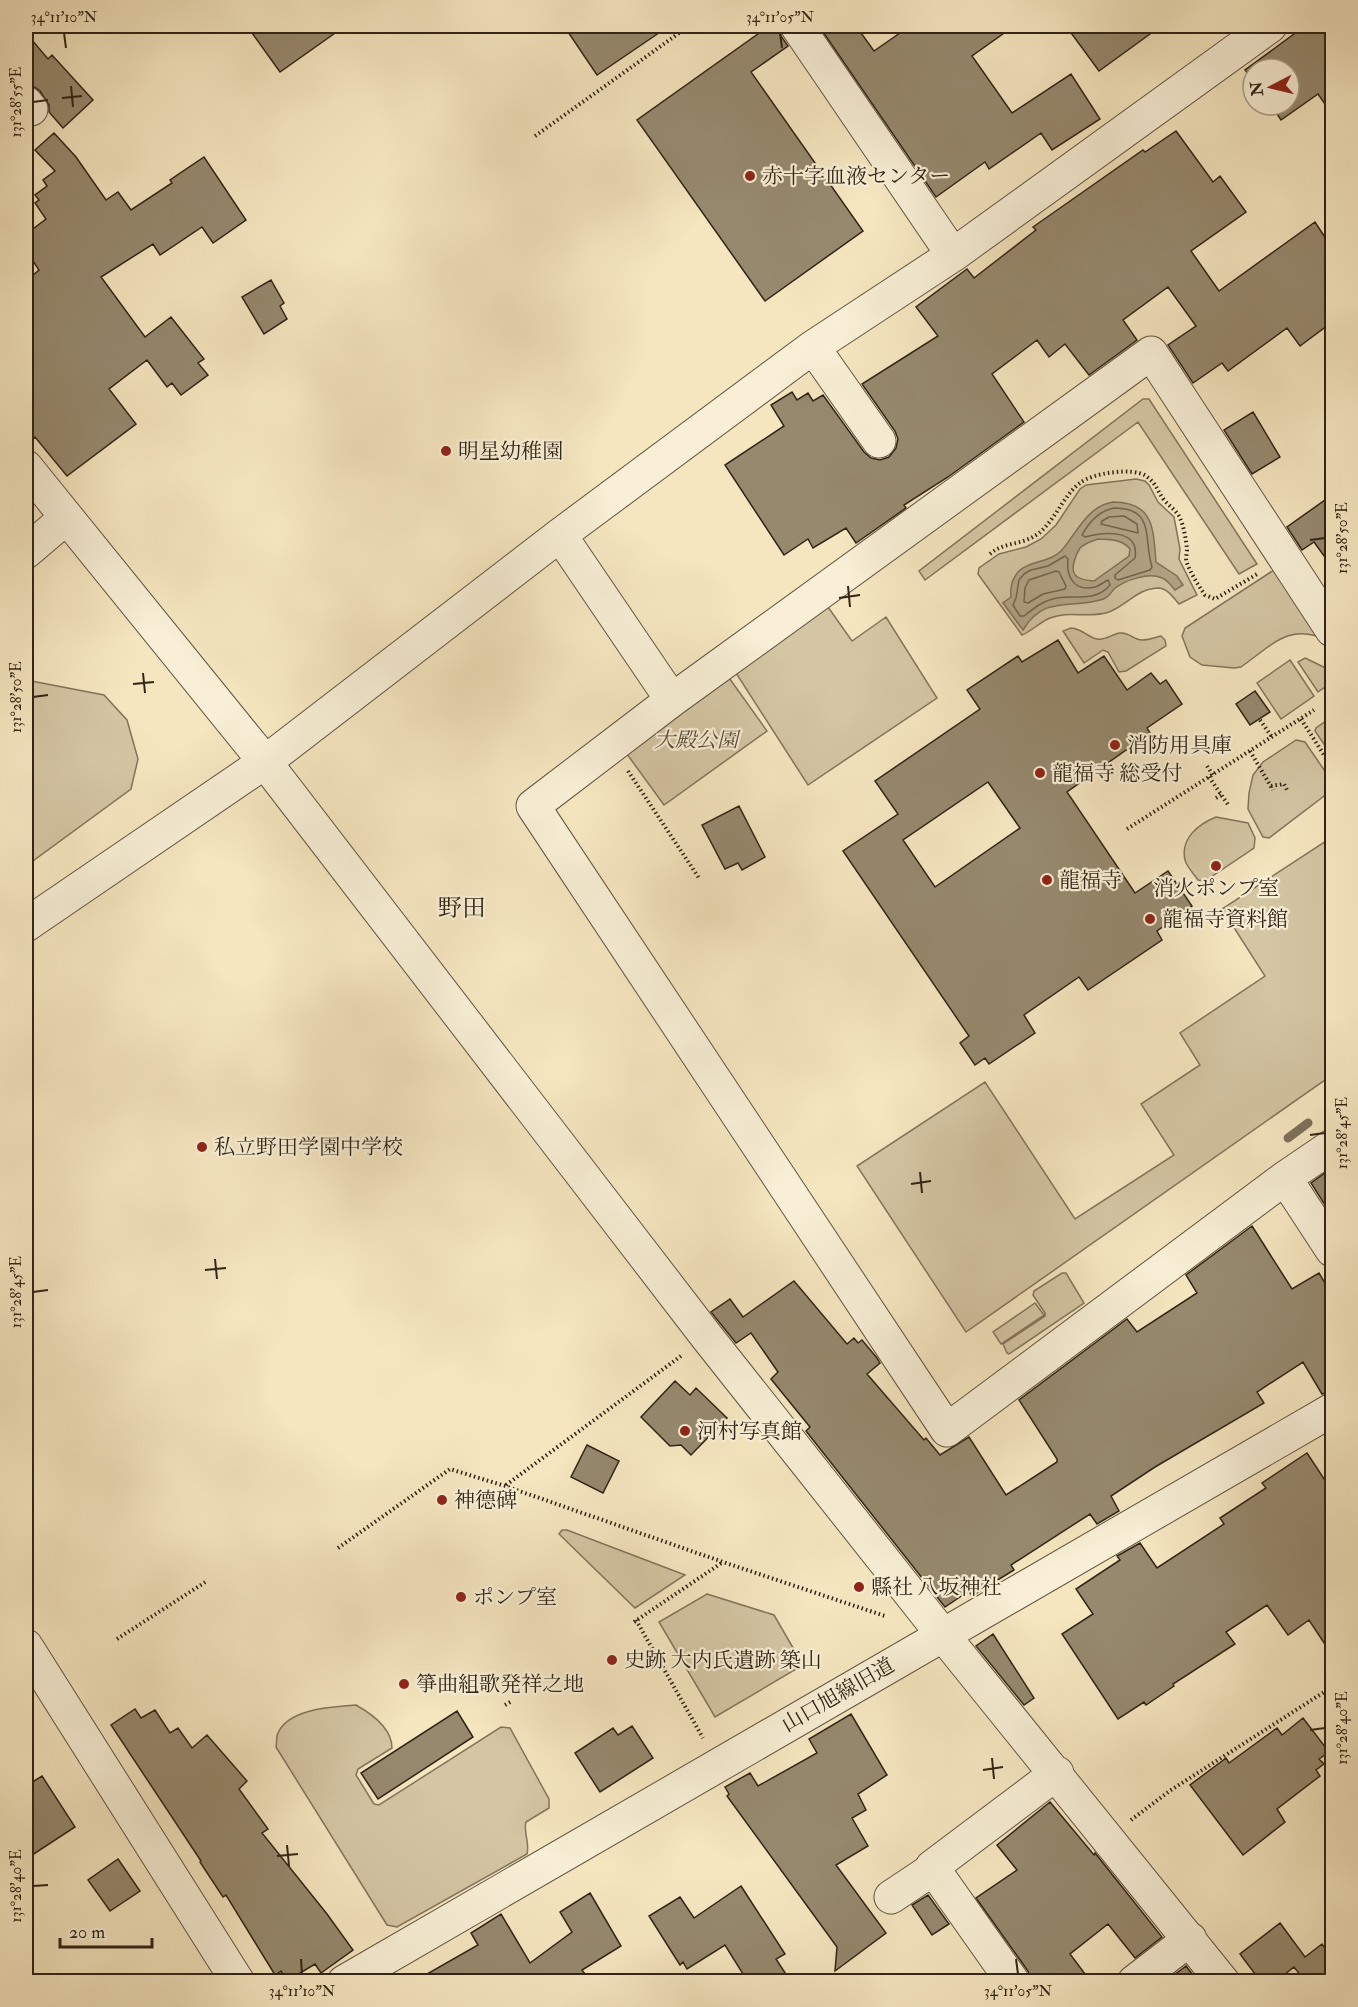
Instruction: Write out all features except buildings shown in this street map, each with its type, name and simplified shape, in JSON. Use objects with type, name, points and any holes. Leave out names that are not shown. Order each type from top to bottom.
[{"type":"street","points":[[797,26],[953,255]]},
{"type":"street","points":[[26,925],[265,762],[560,535],[813,346],[953,255],[1270,26]]},
{"type":"street","points":[[813,346],[879,441]]},
{"type":"street","points":[[1332,630],[1151,353],[672,700],[533,806],[947,1430],[1285,1178],[1332,1146]]},
{"type":"street","points":[[26,467],[265,762],[707,1337],[943,1635],[1057,1773],[1106,1838],[1223,1982]]},
{"type":"street","points":[[26,552],[66,518]]},
{"type":"street","points":[[560,535],[672,700]]},
{"type":"street","points":[[1285,1178],[1332,1250]]},
{"type":"street","name":"山口旭線旧道","points":[[344,1982],[1332,1410]]},
{"type":"street","points":[[26,1646],[238,1982]]},
{"type":"street","points":[[891,1898],[933,1869],[932,1867],[1057,1773]]},
{"type":"street","points":[[933,1869],[1013,1982]]},
{"type":"street","points":[[1134,1982],[1190,1939]]},
{"type":"path","points":[[535,136],[688,26]]},
{"type":"path","points":[[990,555],[997,549],[1021,543],[1043,530],[1078,484],[1087,478],[1129,471],[1143,474],[1158,488],[1164,500],[1179,515],[1183,524],[1187,551],[1186,561],[1205,595],[1211,599],[1223,596],[1284,556]]},
{"type":"path","points":[[1127,829],[1314,710]]},
{"type":"path","points":[[1301,719],[1326,758]]},
{"type":"path","points":[[1260,720],[1272,738]]},
{"type":"path","points":[[612,747],[699,878]]},
{"type":"path","points":[[1250,751],[1272,788],[1284,784],[1287,790]]},
{"type":"path","points":[[1207,766],[1229,806]]},
{"type":"path","points":[[1216,798],[1221,795]]},
{"type":"path","points":[[505,1486],[707,1337]]},
{"type":"path","points":[[338,1548],[450,1469],[887,1616]]},
{"type":"path","points":[[718,1764],[635,1621],[723,1562]]},
{"type":"path","points":[[117,1639],[207,1581]]},
{"type":"path","points":[[1106,1838],[1171,1790],[1332,1687]]},
{"type":"path","points":[[506,1705],[512,1701]]},
{"type":"green space","points":[[1143,399],[1149,399],[1257,564],[1239,574],[1138,422],[925,580],[919,571]]},
{"type":"green space","points":[[1136,479],[1145,481],[1149,485],[1158,502],[1174,517],[1180,549],[1179,559],[1197,595],[1179,604],[1170,593],[1158,588],[1150,589],[1109,612],[1094,615],[1057,616],[1022,635],[978,574],[979,568],[999,554],[1026,547],[1041,539],[1056,525],[1080,489],[1086,485]]},
{"type":"green space","points":[[1277,568],[1328,641],[1303,634],[1292,635],[1272,644],[1241,667],[1234,668],[1202,665],[1190,657],[1182,636],[1185,628]]},
{"type":"green space","points":[[828,607],[852,641],[886,617],[937,698],[808,785],[736,673]]},
{"type":"green space","points":[[1071,628],[1100,639],[1120,633],[1143,640],[1161,636],[1166,646],[1126,671],[1119,672],[1108,652],[1103,650],[1084,663],[1063,631]]},
{"type":"green space","points":[[1305,658],[1332,671],[1332,682],[1318,692],[1298,662]]},
{"type":"green space","points":[[1290,660],[1314,696],[1281,719],[1257,683]]},
{"type":"green space","name":"大殿公園","points":[[727,675],[767,731],[664,805],[624,750]]},
{"type":"green space","points":[[26,680],[104,695],[127,720],[138,759],[131,789],[26,866]]},
{"type":"green space","points":[[1329,719],[1332,722],[1332,756],[1315,731]]},
{"type":"green space","points":[[1296,740],[1305,742],[1331,780],[1332,790],[1269,838],[1263,837],[1248,809],[1253,775],[1263,762]]},
{"type":"green space","points":[[1216,817],[1248,823],[1255,838],[1254,848],[1205,881],[1198,880],[1186,862],[1185,845],[1197,828]]},
{"type":"green space","points":[[1329,839],[1332,845],[1332,1075],[966,1332],[857,1166],[985,1082],[1075,1219],[1174,1155],[1141,1104],[1200,1065],[1180,1033],[1265,976],[1222,909]]},
{"type":"green space","points":[[1062,1273],[1066,1273],[1084,1303],[1009,1354],[1007,1353],[1003,1344],[1045,1316],[1033,1295],[1034,1291]]},
{"type":"green space","points":[[1035,1303],[1044,1315],[1001,1344],[993,1332]]},
{"type":"green space","points":[[562,1530],[685,1575],[635,1608],[559,1534]]},
{"type":"green space","points":[[707,1594],[774,1615],[803,1665],[715,1717],[659,1622]]},
{"type":"green space","points":[[356,1705],[380,1722],[391,1741],[392,1748],[358,1769],[356,1775],[374,1804],[379,1805],[501,1727],[510,1728],[549,1799],[549,1808],[526,1822],[527,1854],[397,1927],[387,1925],[276,1747],[278,1733],[292,1718],[312,1710]]},
{"type":"water","points":[[1113,502],[1127,503],[1144,513],[1152,529],[1156,562],[1177,576],[1183,585],[1175,590],[1168,582],[1157,576],[1137,578],[1114,589],[1102,599],[1048,608],[1031,619],[1023,630],[1003,603],[1011,597],[1011,586],[1015,577],[1024,567],[1051,558],[1061,551],[1083,521],[1104,505]],"holes":[[[1098,539],[1123,543],[1130,549],[1129,556],[1094,581],[1077,577],[1073,567],[1080,548]]]},
{"type":"waterway","points":[[1288,1138],[1308,1123]]},
{"type":"place","name":"赤十字血液センター","points":[[750,176]]},
{"type":"place","name":"明星幼稚園","points":[[446,451]]},
{"type":"place","name":"消防用具庫","points":[[1115,745]]},
{"type":"place","name":"龍福寺 総受付","points":[[1040,773]]},
{"type":"place","name":"消火ポンプ室","points":[[1216,866]]},
{"type":"place","name":"龍福寺","points":[[1047,880]]},
{"type":"place","name":"龍福寺資料館","points":[[1150,919]]},
{"type":"place","name":"私立野田学園中学校","points":[[202,1147]]},
{"type":"place","name":"河村写真館","points":[[685,1431]]},
{"type":"place","name":"神德碑","points":[[442,1500]]},
{"type":"place","name":"縣社 八坂神社","points":[[859,1587]]},
{"type":"place","name":"ポンプ室","points":[[461,1597]]},
{"type":"place","name":"史跡 大内氏遺跡 築山","points":[[612,1660]]},
{"type":"place","name":"箏曲組歌発祥之地","points":[[404,1684]]},
{"type":"district","name":"野田","points":[[462,908]]}]
